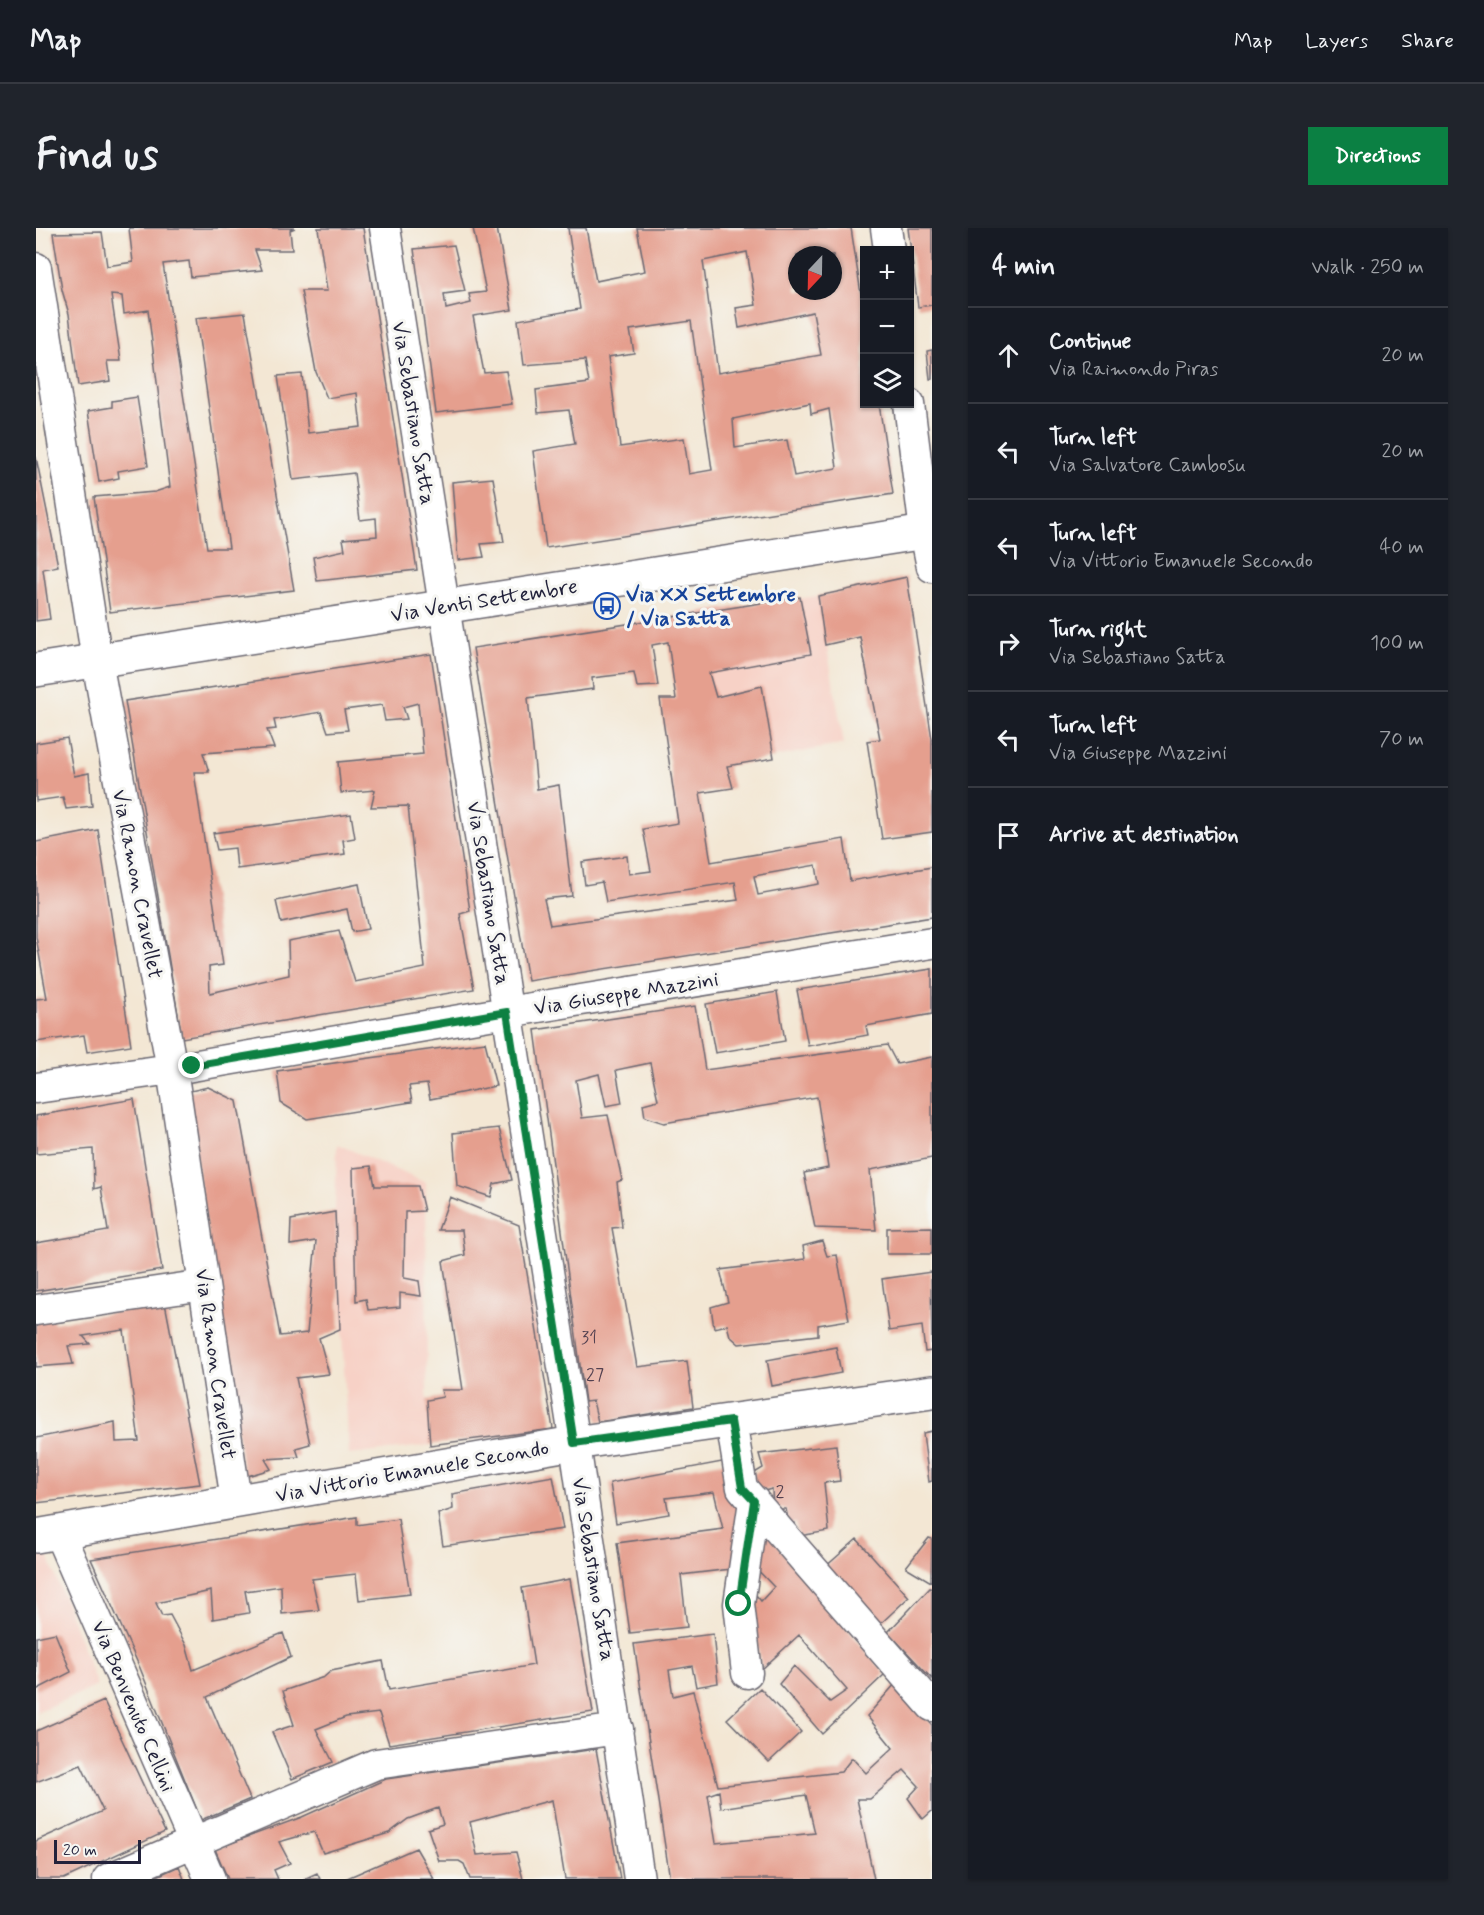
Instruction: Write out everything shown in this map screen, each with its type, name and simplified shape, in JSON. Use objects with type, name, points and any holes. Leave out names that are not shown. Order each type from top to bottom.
[{"type":"main road","name":"Via Venti Settembre","points":[[36,670],[929,531]]},
{"type":"main road","name":"Via Vittorio Emanuele Secondo","points":[[48,1535],[574,1443],[932,1392]]},
{"type":"street","name":"Via Sebastiano Satta","points":[[385,228],[574,1443],[639,1879]]},
{"type":"street","points":[[886,228],[888,246]]},
{"type":"street","name":"Via Ramon Cravellet","points":[[36,268],[48,429],[97,661],[172,1069],[236,1501]]},
{"type":"street","points":[[910,408],[929,531],[932,567]]},
{"type":"street","name":"Via Giuseppe Mazzini","points":[[41,1082],[172,1069],[507,1012],[932,944]]},
{"type":"street","points":[[36,1310],[204,1285]]},
{"type":"street","points":[[731,1421],[742,1488],[932,1706]]},
{"type":"street","points":[[747,1673],[739,1604],[754,1501]]},
{"type":"street","name":"Via Benvenuto Cellini","points":[[48,1535],[210,1879]]},
{"type":"street","points":[[108,1879],[376,1764],[618,1729]]},
{"type":"shaded area","points":[[818,596],[844,744],[727,766],[671,772],[660,699],[676,698],[668,642],[656,645],[652,620]]},
{"type":"shaded area","points":[[337,1144],[426,1183],[427,1400],[430,1445],[349,1455],[335,1212]]},
{"type":"shaded area","points":[[45,1548],[97,1686],[36,1712],[36,1550]]},
{"type":"building","points":[[129,228],[295,228],[290,230],[292,250],[255,250],[262,270],[191,277],[189,261],[163,264],[207,548],[229,548],[196,318],[245,313],[294,590],[110,612],[94,497],[155,492],[170,487],[148,310],[124,314],[122,296],[111,295],[121,361],[107,361],[110,381],[78,386],[69,314],[62,290],[53,233],[102,232],[107,266],[133,262]]},
{"type":"building","points":[[318,228],[363,228],[417,570],[317,581],[313,557],[345,550],[343,539],[377,536],[376,518],[360,520],[354,473],[293,480],[278,376],[302,374],[308,433],[361,427],[357,393],[327,398],[316,372],[301,291],[327,291]]},
{"type":"building","points":[[473,228],[497,228],[512,310],[473,316],[484,373],[506,371],[512,404],[436,413],[414,249],[454,245],[465,291],[444,294],[446,309],[471,303],[469,294],[486,292]]},
{"type":"building","points":[[568,228],[586,228],[596,281],[645,271],[637,228],[851,228],[860,288],[860,408],[880,408],[893,494],[546,548],[533,451],[575,444],[569,410],[538,413],[536,390],[589,383],[585,360],[524,365],[518,320],[580,309]],"holes":[[[747,252],[756,305],[736,308],[739,328],[813,312],[821,355],[718,373],[703,261]],[[691,321],[712,470],[689,474],[684,438],[620,447],[608,357],[634,353],[630,330]],[[810,403],[811,414],[829,409],[837,468],[794,476],[787,440],[735,448],[733,419]]]},
{"type":"building","points":[[908,228],[932,228],[932,305],[918,307],[914,275],[914,246],[910,246]]},
{"type":"building","points":[[932,350],[932,379],[930,379],[927,351]]},
{"type":"building","points":[[137,397],[148,466],[118,471],[119,478],[99,482],[88,411],[112,407],[112,401]]},
{"type":"building","points":[[36,457],[58,566],[43,569],[50,619],[36,621]]},
{"type":"building","points":[[493,478],[504,542],[481,544],[484,557],[458,560],[452,482]]},
{"type":"building","points":[[907,577],[932,739],[932,832],[882,839],[867,741],[880,739],[860,637],[825,645],[818,596]]},
{"type":"building","points":[[800,597],[811,654],[709,673],[716,697],[762,686],[774,758],[727,766],[733,788],[700,793],[711,862],[844,839],[850,881],[932,867],[932,917],[528,981],[473,648]],"holes":[[[668,642],[676,699],[660,699],[678,823],[643,829],[651,871],[629,874],[627,856],[582,862],[585,885],[602,882],[606,902],[735,882],[738,900],[550,925],[544,899],[572,896],[559,785],[537,789],[528,698],[593,689],[592,678],[634,673],[637,687],[658,686],[652,645]],[[816,865],[819,884],[758,895],[754,876]]]},
{"type":"building","points":[[431,654],[470,911],[460,914],[474,989],[182,1038],[125,701]],"holes":[[[418,703],[423,754],[338,762],[341,793],[375,790],[371,807],[408,806],[425,968],[355,982],[339,931],[288,941],[289,975],[210,993],[209,967],[223,965],[194,772],[209,772],[203,753],[274,748],[267,730],[276,729],[274,720],[321,712],[328,732],[348,730],[344,710],[382,705],[385,721],[407,719],[403,707]]]},
{"type":"building","points":[[67,738],[74,776],[89,773],[92,806],[66,809],[63,797],[36,801],[36,743]]},
{"type":"building","points":[[351,814],[355,838],[343,840],[345,854],[237,869],[235,848],[217,850],[213,833]]},
{"type":"building","points":[[98,830],[131,1045],[87,1052],[84,1035],[36,1042],[36,999],[47,998],[36,937],[36,842]]},
{"type":"building","points":[[359,884],[368,929],[352,932],[347,909],[281,923],[276,901]]},
{"type":"building","points":[[932,969],[932,1014],[866,1026],[868,1035],[808,1046],[797,990]]},
{"type":"building","points":[[777,992],[785,1041],[715,1053],[706,1004]]},
{"type":"building","points":[[695,1006],[705,1070],[887,1045],[897,1064],[932,1057],[932,1158],[870,1170],[876,1230],[815,1228],[804,1173],[828,1168],[817,1097],[664,1123],[645,1117],[643,1104],[658,1100],[650,1063],[616,1070],[622,1103],[606,1106],[599,1074],[576,1080],[582,1118],[608,1115],[622,1180],[617,1182],[622,1227],[612,1228],[637,1367],[687,1361],[693,1407],[598,1422],[593,1401],[585,1402],[535,1030]]},
{"type":"building","points":[[485,1042],[496,1086],[430,1099],[427,1084],[409,1086],[412,1102],[307,1119],[281,1103],[277,1071]]},
{"type":"building","points":[[208,1087],[237,1101],[280,1336],[307,1333],[316,1241],[290,1245],[291,1220],[335,1212],[340,1329],[319,1338],[329,1374],[296,1378],[310,1444],[296,1448],[299,1457],[265,1459],[271,1469],[244,1477],[186,1092]]},
{"type":"building","points":[[134,1099],[162,1270],[36,1291],[36,1243],[108,1231],[101,1187],[94,1189],[93,1149],[36,1154],[36,1116]]},
{"type":"building","points":[[499,1128],[512,1180],[494,1184],[491,1197],[457,1186],[453,1133]]},
{"type":"building","points":[[371,1166],[375,1186],[418,1186],[424,1211],[405,1212],[404,1278],[419,1281],[421,1296],[400,1293],[400,1307],[368,1310],[366,1299],[356,1301],[353,1168]]},
{"type":"building","points":[[450,1197],[519,1225],[553,1429],[430,1445],[427,1400],[443,1397],[441,1390],[463,1390],[443,1261],[465,1255],[462,1230],[438,1230]]},
{"type":"building","points":[[932,1227],[932,1254],[887,1254],[887,1228]]},
{"type":"building","points":[[822,1241],[827,1256],[837,1255],[849,1320],[818,1325],[818,1335],[739,1344],[730,1336],[727,1325],[714,1328],[711,1307],[728,1302],[720,1270],[805,1259],[803,1246]]},
{"type":"building","points":[[931,1272],[932,1351],[925,1352],[922,1326],[889,1331],[882,1279]]},
{"type":"building","points":[[165,1303],[200,1484],[36,1503],[36,1438],[115,1422],[116,1442],[139,1441],[124,1330],[83,1336],[90,1344],[68,1346],[73,1364],[36,1367],[36,1317],[50,1315],[54,1323]]},
{"type":"building","points":[[836,1347],[841,1373],[772,1386],[767,1360]]},
{"type":"building","points":[[932,1431],[932,1481],[929,1482],[923,1433]]},
{"type":"building","points":[[836,1445],[840,1481],[824,1483],[829,1531],[799,1536],[795,1523],[789,1524],[786,1509],[773,1509],[772,1489],[756,1493],[753,1474],[763,1468],[759,1454]]},
{"type":"building","points":[[727,1461],[739,1489],[739,1568],[681,1575],[687,1627],[630,1633],[617,1543],[723,1529],[714,1492],[666,1498],[669,1514],[616,1523],[610,1483]]},
{"type":"building","points":[[553,1476],[563,1529],[443,1546],[438,1514],[453,1509],[452,1494]]},
{"type":"building","points":[[357,1517],[357,1525],[398,1519],[410,1594],[359,1600],[356,1574],[312,1579],[319,1610],[282,1614],[281,1586],[245,1591],[249,1613],[213,1619],[211,1591],[156,1603],[162,1616],[170,1615],[186,1645],[193,1670],[283,1633],[291,1657],[207,1697],[250,1799],[201,1820],[140,1668],[91,1559]]},
{"type":"building","points":[[763,1527],[885,1674],[822,1734],[779,1684],[794,1666],[830,1702],[847,1690],[799,1635],[762,1669],[748,1600],[756,1595],[761,1601],[774,1587],[751,1563]]},
{"type":"building","points":[[929,1538],[932,1539],[931,1582],[906,1567]]},
{"type":"building","points":[[857,1539],[909,1597],[877,1627],[824,1568]]},
{"type":"building","points":[[570,1579],[593,1712],[389,1744],[379,1713],[346,1717],[316,1729],[333,1762],[292,1779],[272,1732],[294,1725],[283,1691],[324,1677],[331,1671],[383,1661],[389,1690],[534,1665],[522,1588]]},
{"type":"building","points":[[930,1588],[932,1589],[932,1679],[888,1632]]},
{"type":"building","points":[[55,1633],[71,1672],[36,1690],[36,1637]]},
{"type":"building","points":[[713,1634],[718,1683],[696,1687],[692,1666],[669,1670],[673,1696],[693,1691],[718,1786],[841,1772],[852,1758],[866,1773],[893,1748],[867,1716],[896,1683],[932,1725],[932,1811],[923,1819],[908,1798],[919,1786],[904,1770],[870,1799],[857,1799],[874,1879],[670,1879],[634,1644]],"holes":[[[719,1791],[721,1808],[806,1795],[815,1833],[716,1843],[708,1795]]]},
{"type":"building","points":[[760,1688],[801,1732],[769,1762],[727,1719]]},
{"type":"building","points":[[104,1701],[165,1832],[64,1879],[36,1879],[36,1841],[103,1811],[81,1765],[36,1782],[36,1731]]},
{"type":"building","points":[[596,1749],[620,1879],[565,1879],[552,1800],[470,1822],[477,1855],[516,1852],[523,1879],[470,1879],[464,1864],[459,1861],[439,1861],[428,1829],[443,1824],[438,1808],[408,1819],[389,1833],[323,1853],[314,1832],[279,1842],[290,1863],[274,1870],[278,1879],[228,1879],[215,1849],[302,1817],[386,1779]]},
{"type":"building","points":[[416,1848],[434,1879],[345,1879]]},
{"type":"building","points":[[179,1866],[184,1879],[151,1879]]},
{"type":"building","points":[[317,1873],[320,1879],[304,1879]]},
{"type":"place","name":"Via XX Settembre / Via Satta","points":[[607,606]]},
{"type":"route","points":[[192,1066],[507,1012],[574,1443],[731,1421],[742,1488],[754,1501],[739,1604]]}]
